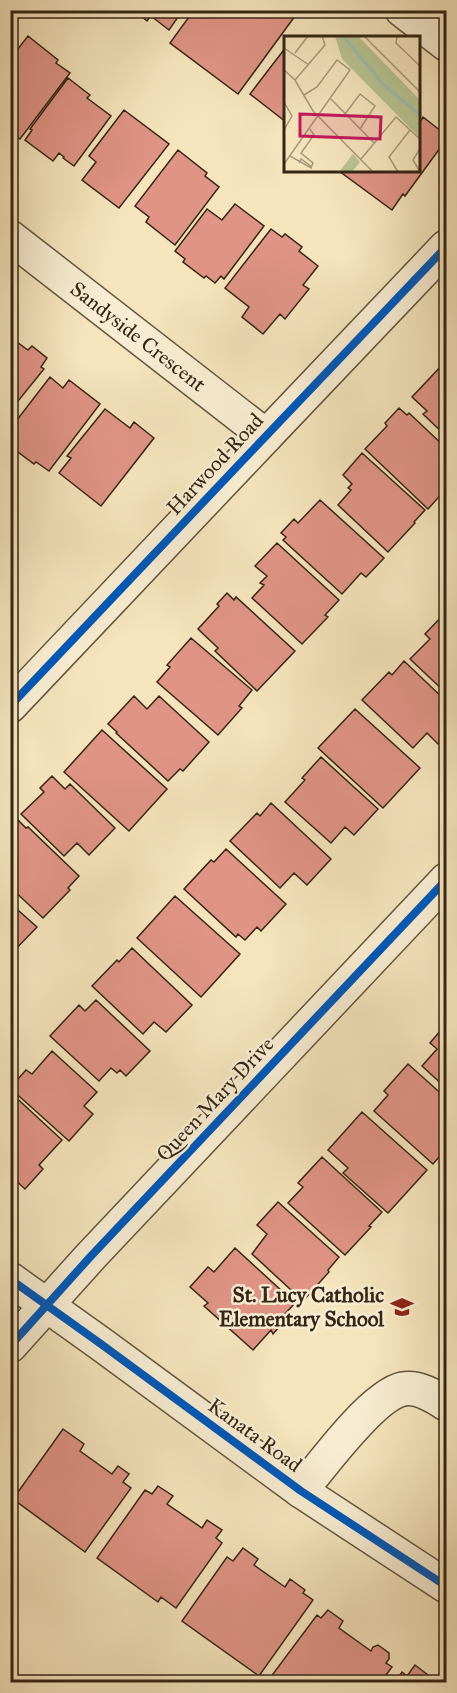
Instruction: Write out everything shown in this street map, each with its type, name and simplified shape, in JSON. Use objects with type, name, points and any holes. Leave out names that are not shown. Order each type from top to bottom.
[{"type":"street","points":[[402,10],[447,44]]},
{"type":"street","name":"Sandyside Crescent","points":[[10,237],[266,436]]},
{"type":"street","name":"Harwood Road","points":[[10,706],[447,248]]},
{"type":"street","name":"Queen Mary Drive","points":[[10,1346],[447,879]]},
{"type":"street","name":"Kanata Road","points":[[10,1279],[301,1491],[447,1586]]},
{"type":"street","points":[[301,1491],[346,1436],[384,1397],[404,1389],[427,1392],[447,1404]]},
{"type":"building","points":[[134,10],[183,10],[169,30],[151,16],[147,21]]},
{"type":"building","points":[[194,10],[288,10],[295,16],[238,94],[170,43]]},
{"type":"building","points":[[28,36],[58,60],[56,63],[70,73],[20,139],[10,132],[10,59]]},
{"type":"building","points":[[284,50],[284,120],[250,94]]},
{"type":"building","points":[[68,78],[90,95],[87,98],[111,116],[74,166],[59,153],[53,161],[25,140],[32,130],[30,129]]},
{"type":"building","points":[[124,110],[169,144],[119,208],[82,180],[96,162],[89,156]]},
{"type":"building","points":[[423,117],[446,135],[446,140],[392,210],[340,172],[421,172],[421,120]]},
{"type":"building","points":[[178,150],[207,173],[205,176],[219,187],[175,245],[146,222],[149,217],[135,206]]},
{"type":"building","points":[[235,204],[264,226],[224,279],[221,276],[215,283],[206,276],[204,278],[183,262],[185,259],[175,251],[207,209],[222,220]]},
{"type":"building","points":[[271,229],[282,237],[285,234],[302,247],[299,251],[318,266],[303,285],[309,289],[285,319],[280,314],[263,334],[242,317],[249,307],[225,288]]},
{"type":"building","points":[[10,337],[28,350],[32,346],[47,358],[41,367],[44,369],[10,411]]},
{"type":"building","points":[[446,361],[446,436],[423,414],[427,411],[412,397]]},
{"type":"building","points":[[50,377],[63,388],[69,380],[100,404],[49,471],[36,462],[34,464],[10,446],[10,429]]},
{"type":"building","points":[[399,408],[407,415],[409,413],[446,448],[446,482],[444,485],[446,489],[428,509],[365,449],[387,426],[385,423]]},
{"type":"building","points":[[105,409],[130,428],[134,422],[154,438],[101,506],[59,473],[71,458],[67,456]]},
{"type":"building","points":[[362,453],[425,510],[388,552],[338,505],[351,490],[348,488],[352,484],[343,475]]},
{"type":"building","points":[[320,500],[384,558],[366,577],[361,573],[342,594],[283,540],[286,537],[281,533],[294,519],[298,523]]},
{"type":"building","points":[[277,543],[339,600],[325,615],[328,617],[302,644],[252,598],[264,585],[260,583],[267,576],[255,566]]},
{"type":"building","points":[[227,593],[234,600],[236,597],[295,651],[257,691],[215,651],[218,648],[198,629],[219,606],[217,604]]},
{"type":"building","points":[[445,613],[446,693],[410,659],[430,639],[425,634]]},
{"type":"building","points":[[191,638],[252,690],[239,706],[242,708],[218,735],[157,682],[170,667],[167,665]]},
{"type":"building","points":[[404,661],[446,701],[446,735],[438,744],[427,733],[413,748],[362,700],[389,672],[392,675]]},
{"type":"building","points":[[134,696],[147,709],[159,696],[209,742],[183,771],[180,769],[168,781],[108,724]]},
{"type":"building","points":[[355,709],[420,768],[383,808],[318,748]]},
{"type":"building","points":[[102,730],[167,789],[129,831],[64,772]]},
{"type":"building","points":[[321,757],[378,809],[354,835],[345,827],[331,843],[285,802],[305,780],[302,778]]},
{"type":"building","points":[[52,776],[65,789],[70,784],[115,828],[89,855],[77,843],[64,856],[21,814],[44,792],[40,788]]},
{"type":"building","points":[[271,803],[331,859],[307,885],[294,873],[280,888],[230,841],[257,813],[260,816]]},
{"type":"building","points":[[18,820],[79,876],[68,888],[70,890],[43,918],[10,887],[10,827]]},
{"type":"building","points":[[226,849],[286,904],[261,931],[257,927],[245,940],[238,934],[236,937],[184,889],[211,860],[214,862]]},
{"type":"building","points":[[175,896],[240,954],[201,997],[137,938]]},
{"type":"building","points":[[10,903],[37,927],[10,955]]},
{"type":"building","points":[[132,948],[192,1005],[166,1032],[154,1022],[143,1034],[92,986]]},
{"type":"building","points":[[96,1000],[150,1051],[126,1076],[120,1070],[117,1073],[111,1068],[99,1081],[50,1036],[79,1005],[85,1011]]},
{"type":"building","points":[[446,1024],[446,1088],[422,1066],[437,1049],[430,1043]]},
{"type":"building","points":[[52,1051],[97,1092],[84,1106],[93,1114],[69,1141],[10,1088],[26,1070],[32,1074]]},
{"type":"building","points":[[408,1064],[446,1098],[446,1149],[433,1164],[374,1111],[388,1095],[384,1091]]},
{"type":"building","points":[[10,1092],[62,1140],[39,1165],[43,1169],[25,1189],[10,1175]]},
{"type":"building","points":[[362,1112],[427,1170],[388,1213],[343,1173],[348,1168],[328,1150]]},
{"type":"building","points":[[322,1157],[382,1212],[345,1255],[288,1203],[303,1187],[298,1183]]},
{"type":"building","points":[[278,1202],[339,1257],[303,1301],[252,1254],[267,1234],[257,1225]]},
{"type":"building","points":[[235,1248],[295,1303],[284,1315],[287,1318],[273,1334],[271,1330],[253,1350],[204,1306],[208,1303],[190,1287],[208,1267],[214,1272]]},
{"type":"building","points":[[63,1429],[84,1444],[80,1451],[112,1474],[118,1466],[129,1474],[123,1482],[131,1488],[85,1552],[13,1499]]},
{"type":"building","points":[[158,1486],[173,1496],[167,1504],[202,1528],[207,1520],[222,1530],[216,1538],[222,1543],[176,1608],[161,1597],[158,1602],[97,1558],[145,1490],[152,1494]]},
{"type":"building","points":[[243,1548],[258,1559],[254,1565],[285,1587],[290,1579],[305,1590],[303,1593],[313,1600],[259,1676],[182,1621],[227,1557],[233,1561]]},
{"type":"building","points":[[328,1610],[343,1621],[339,1628],[371,1651],[378,1645],[389,1653],[386,1663],[392,1667],[381,1682],[267,1682],[317,1615],[321,1618]]},
{"type":"building","points":[[415,1665],[432,1678],[428,1682],[395,1682],[402,1672],[407,1676]]},
{"type":"cycle path","points":[[10,706],[446,247]]},
{"type":"cycle path","points":[[10,1346],[91,1256],[446,880]]},
{"type":"cycle path","points":[[10,1279],[301,1491],[446,1586]]},
{"type":"place","name":"St. Lucy Catholic Elementary School","points":[[402,1307]]}]
